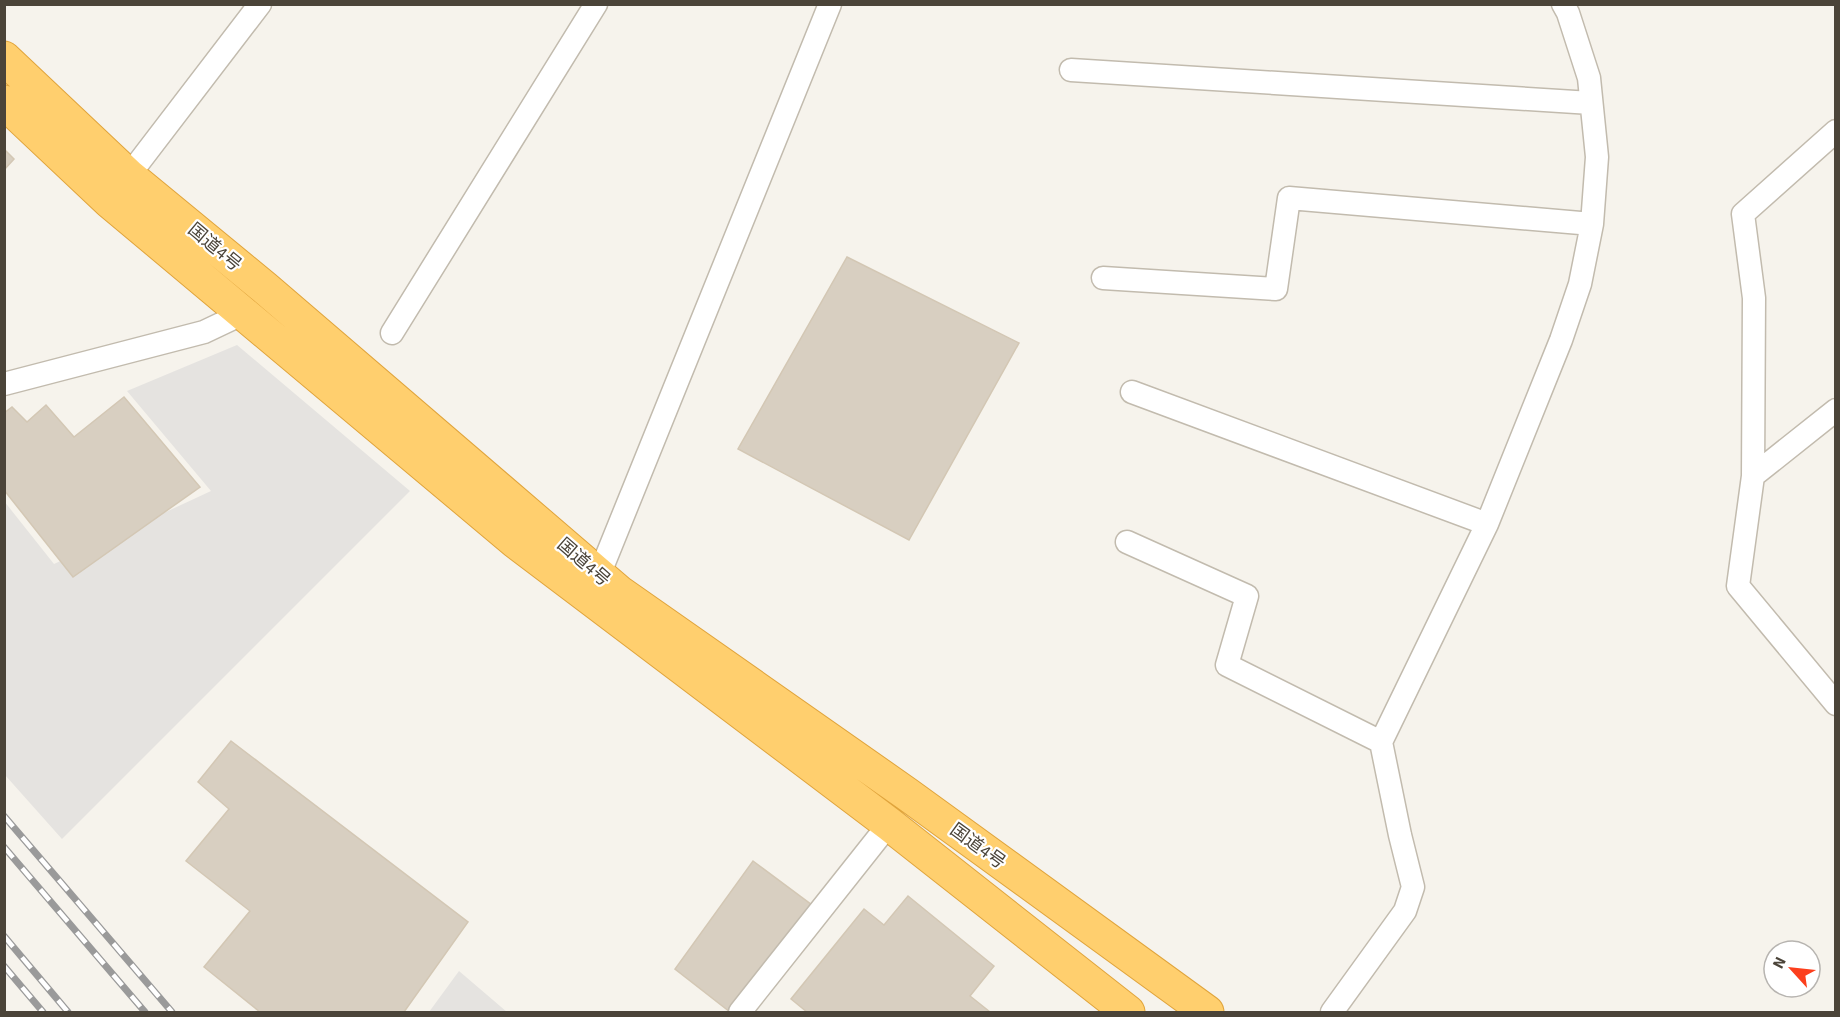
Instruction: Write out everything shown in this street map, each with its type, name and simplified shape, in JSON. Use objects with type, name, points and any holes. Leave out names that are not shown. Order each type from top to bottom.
[{"type":"highway","name":"国道4号","points":[[4,58],[119,188],[244,314],[516,542],[889,824],[1128,1012]]},
{"type":"highway","name":"国道4号","points":[[4,102],[119,188],[265,288],[619,592],[907,794],[1207,1012]]},
{"type":"street","points":[[119,188],[260,4]]},
{"type":"street","points":[[392,333],[596,4]]},
{"type":"street","points":[[599,575],[830,4]]},
{"type":"street","points":[[1332,1012],[1405,911],[1413,887],[1381,742],[1487,524],[1561,340],[1580,284],[1593,224],[1597,157],[1589,78],[1563,4]]},
{"type":"street","points":[[1071,70],[1591,103]]},
{"type":"street","points":[[1836,131],[1743,214],[1754,298],[1753,476],[1738,586],[1836,704]]},
{"type":"street","points":[[1103,278],[1276,289],[1289,198],[1593,224]]},
{"type":"street","points":[[4,384],[204,332],[244,314]]},
{"type":"street","points":[[1132,392],[1487,524]]},
{"type":"street","points":[[1753,476],[1836,410]]},
{"type":"street","points":[[1127,542],[1247,596],[1227,665],[1381,742]]},
{"type":"street","points":[[740,1012],[889,824]]},
{"type":"shaded area","points":[[237,345],[410,491],[62,839],[5,775],[4,501],[54,564],[211,491],[127,391]]},
{"type":"shaded area","points":[[459,971],[507,1012],[429,1012]]},
{"type":"building","points":[[4,149],[14,159],[4,170]]},
{"type":"building","points":[[847,257],[1019,343],[909,540],[738,449]]},
{"type":"building","points":[[124,397],[200,487],[73,577],[4,490],[4,413],[12,407],[27,422],[46,405],[74,437]]},
{"type":"building","points":[[231,741],[468,922],[404,1012],[260,1012],[204,967],[250,911],[186,861],[229,809],[198,782]]},
{"type":"building","points":[[753,861],[816,908],[730,1012],[675,969]]},
{"type":"building","points":[[908,896],[994,966],[970,996],[990,1012],[807,1012],[791,999],[864,909],[884,925]]},
{"type":"railway","points":[[4,816],[172,1012]]},
{"type":"railway","points":[[4,847],[145,1012]]},
{"type":"railway","points":[[4,936],[68,1012]]},
{"type":"railway","points":[[4,966],[43,1012]]}]
